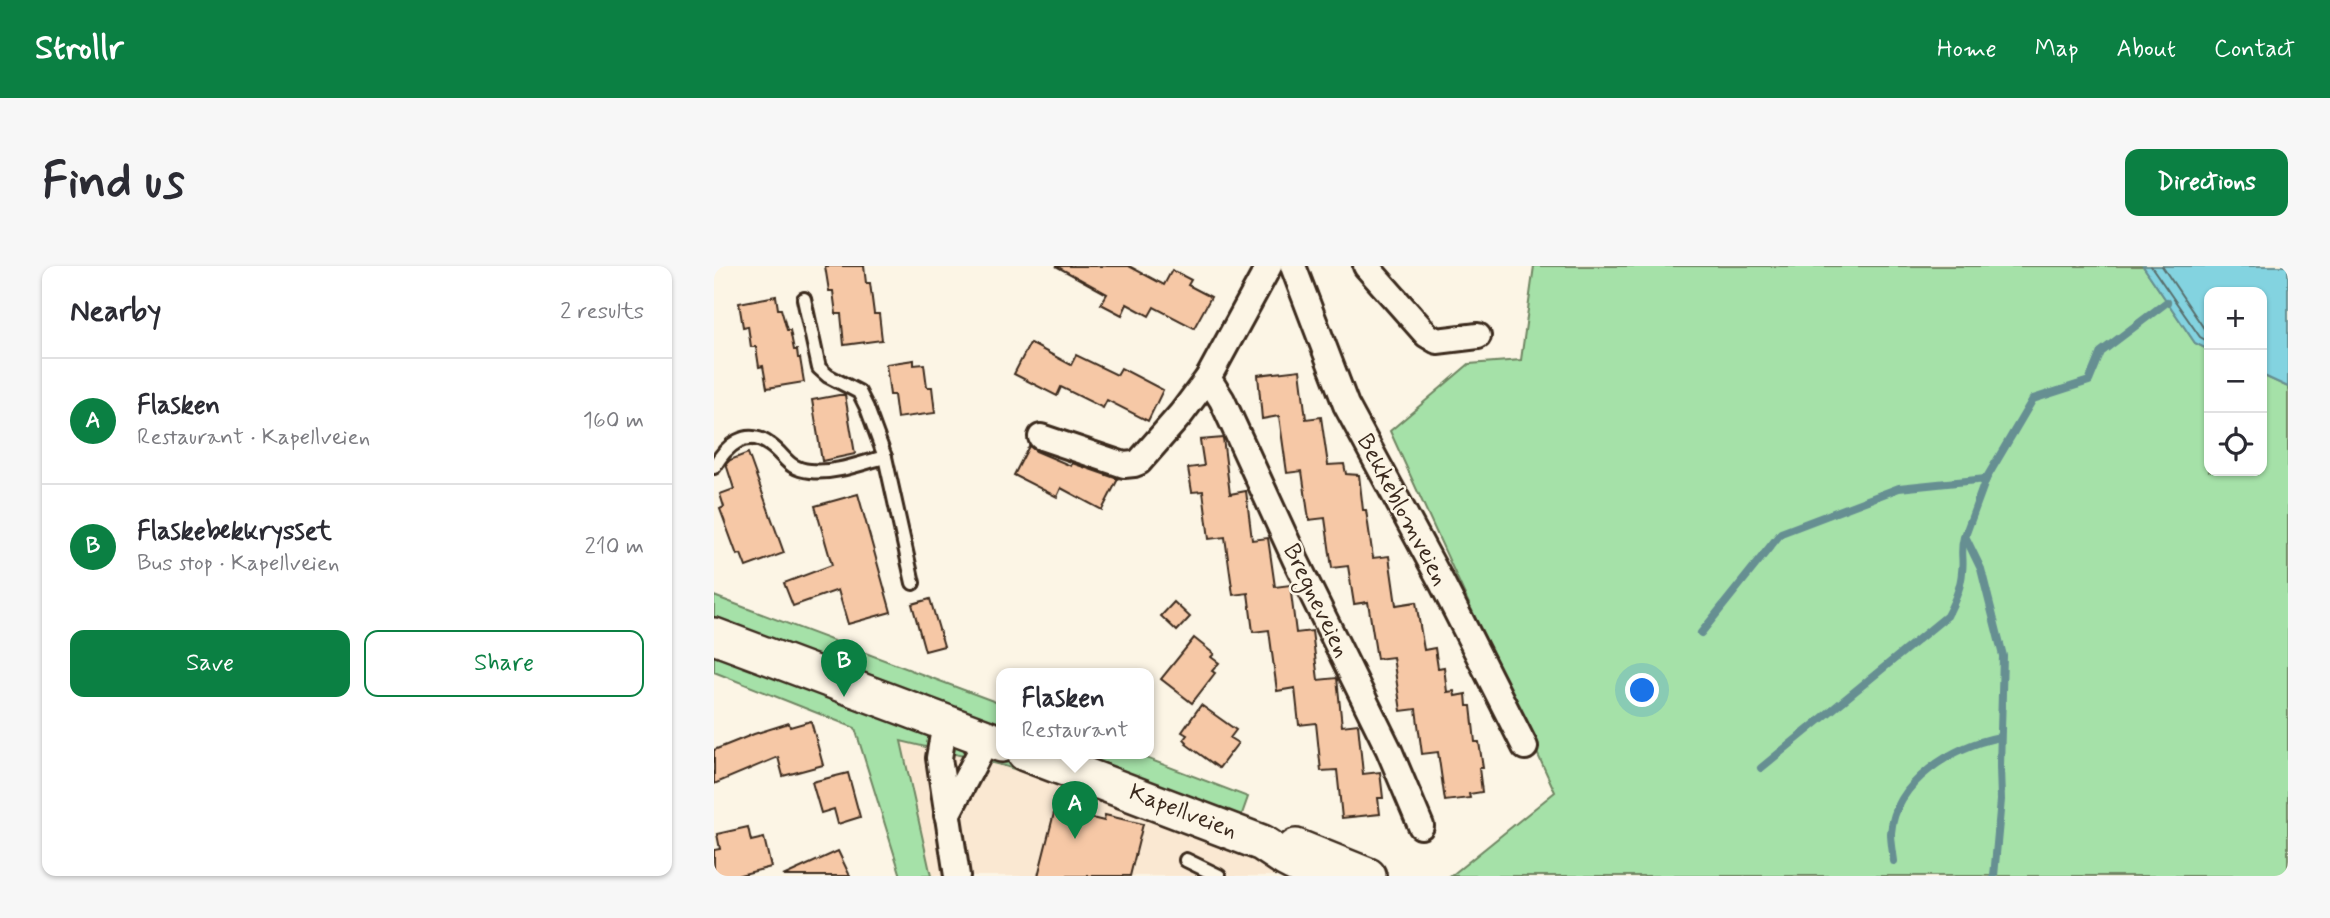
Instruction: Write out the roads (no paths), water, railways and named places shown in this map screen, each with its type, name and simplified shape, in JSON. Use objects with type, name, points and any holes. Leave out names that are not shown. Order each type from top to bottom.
[{"type":"main road","points":[[714,636],[994,742]]},
{"type":"main road","name":"Kapellveien","points":[[1041,759],[1262,843],[1320,876]]},
{"type":"main road","name":"Kapellveien","points":[[1262,843],[1294,846],[1368,876]]},
{"type":"street","points":[[1041,437],[1124,465],[1134,464],[1181,414],[1208,378],[1269,266]]},
{"type":"street","name":"Bekkeblomveien","points":[[1293,266],[1346,405],[1442,583],[1525,747]]},
{"type":"street","points":[[1366,266],[1427,335],[1437,341],[1478,337]]},
{"type":"street","name":"Bregneveien","points":[[1208,378],[1222,400],[1296,561],[1389,750],[1421,826]]},
{"type":"street","points":[[945,723],[939,758],[957,876]]},
{"type":"street","points":[[947,815],[994,742]]},
{"type":"lane","points":[[804,299],[819,368],[828,376],[859,392],[867,408],[885,457],[913,583]]},
{"type":"lane","points":[[714,467],[723,451],[741,438],[754,438],[770,444],[794,468],[810,471],[830,471],[885,457]]},
{"type":"lane","points":[[1186,860],[1219,876]]},
{"type":"water","points":[[2143,266],[2288,266],[2288,387],[2267,377],[2267,287],[2204,287],[2204,348],[2195,343]]},
{"type":"waterway","points":[[1994,876],[2001,800],[2003,656],[1981,569],[1965,536],[1986,479],[2033,399],[2089,381],[2101,352],[2167,302]]},
{"type":"waterway","points":[[1701,633],[1781,533],[1899,488],[1986,479]]},
{"type":"waterway","points":[[1761,768],[1947,616],[1960,583],[1964,537]]},
{"type":"waterway","points":[[1894,861],[1891,833],[1895,814],[1903,797],[1915,782],[1930,769],[1964,748],[2000,737]]},
{"type":"place","name":"Flaskebekkrysset","points":[[844,697]]},
{"type":"place","name":"Flasken","points":[[1075,839]]}]
